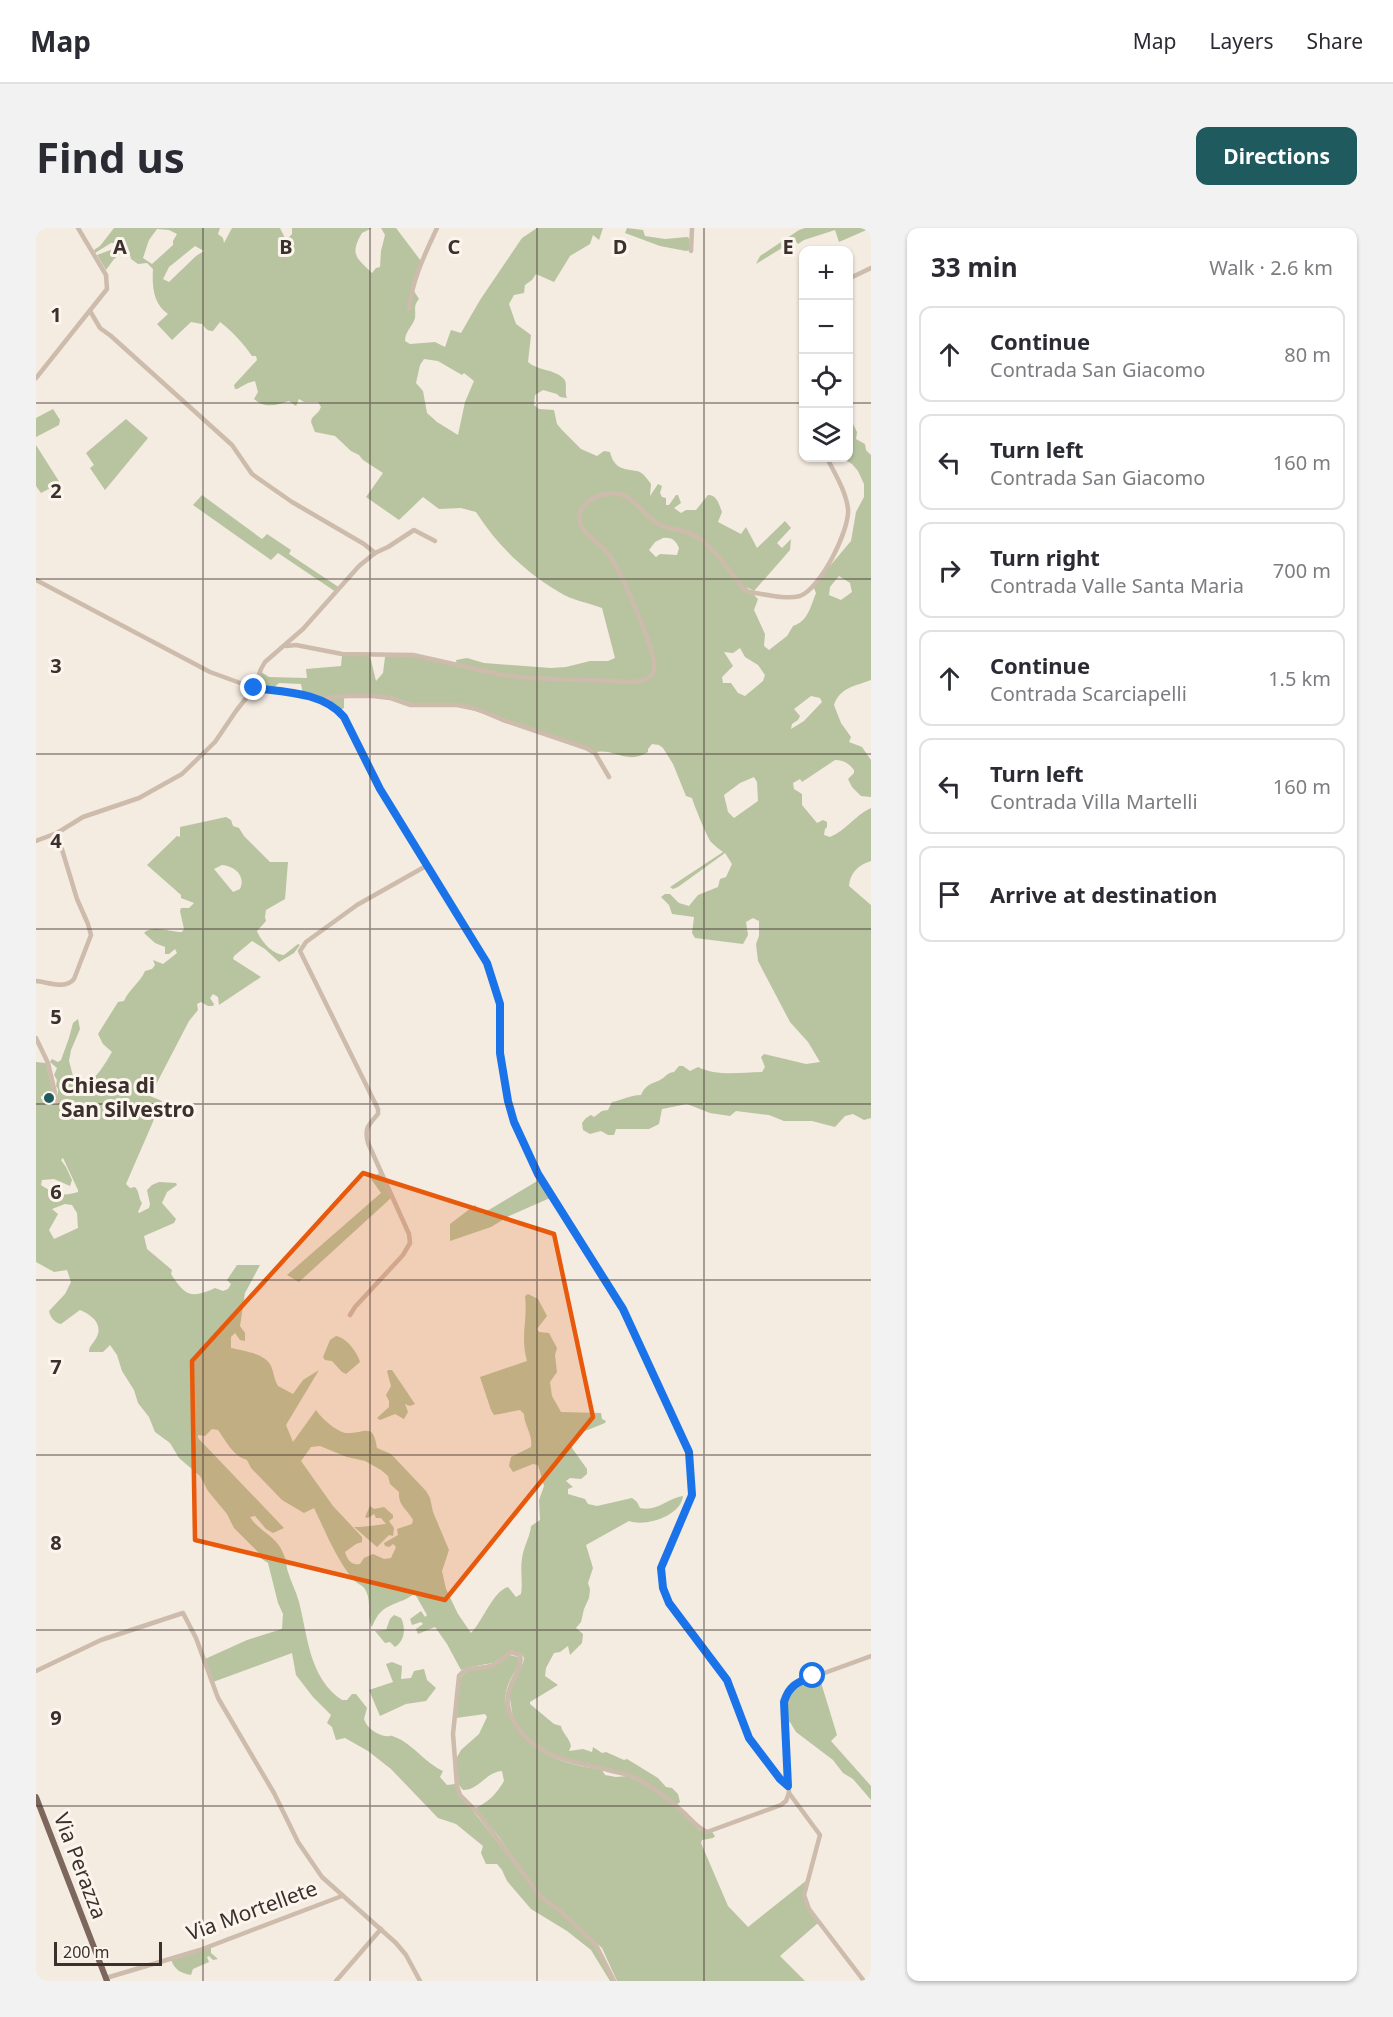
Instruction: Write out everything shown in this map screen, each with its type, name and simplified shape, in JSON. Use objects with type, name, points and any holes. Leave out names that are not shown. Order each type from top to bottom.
[{"type":"main road","name":"Via Perazza","points":[[36,1797],[106,1980]]},
{"type":"street","points":[[36,378],[107,289],[108,280],[78,228]]},
{"type":"street","points":[[409,309],[410,296],[421,262],[437,228]]},
{"type":"street","points":[[691,251],[692,228]]},
{"type":"street","points":[[853,277],[871,268]]},
{"type":"street","points":[[90,311],[100,328],[232,445],[252,474],[292,502],[364,544],[375,553]]},
{"type":"street","points":[[286,646],[296,645],[342,654],[413,655],[503,675],[528,678],[636,682],[646,680],[652,675],[654,669],[653,656],[632,602],[609,554],[586,532],[580,522],[584,503],[613,494],[624,495],[649,519],[660,525],[688,532],[705,543],[744,589],[749,592],[794,597],[803,595],[824,571],[846,530],[848,509],[843,491],[829,462]]},
{"type":"street","points":[[36,841],[57,833],[83,817],[139,798],[182,774],[215,742],[254,688],[265,662],[286,646],[359,566],[375,553],[388,548],[414,530],[435,541]]},
{"type":"street","points":[[36,580],[210,672],[254,688],[318,699],[336,707],[344,717],[380,789],[487,963],[500,1004],[500,1053],[510,1111],[532,1164],[623,1309],[689,1452],[692,1495],[661,1568],[663,1588],[669,1603],[727,1680],[749,1738],[788,1786]]},
{"type":"street","points":[[318,699],[347,696],[390,698],[410,705],[448,704],[477,709],[513,724],[586,748],[596,754],[609,777]]},
{"type":"street","points":[[36,981],[69,984],[74,979],[91,935],[77,899],[57,833]]},
{"type":"street","points":[[350,1315],[403,1255],[410,1243],[409,1234],[365,1133],[367,1126],[378,1114],[378,1109],[300,951],[306,942],[357,906],[426,867]]},
{"type":"street","points":[[36,1038],[51,1075],[57,1101]]},
{"type":"street","points":[[36,1671],[101,1640],[183,1613],[196,1638],[218,1698],[274,1793],[298,1842],[322,1877],[381,1929],[406,1955],[420,1981]]},
{"type":"street","points":[[614,1981],[596,1945],[559,1910],[541,1897],[484,1821],[460,1795],[457,1786],[453,1734],[461,1673],[469,1668],[492,1666],[511,1652],[520,1655],[520,1664],[507,1692],[507,1699],[512,1719],[525,1737],[560,1759],[632,1776],[655,1790],[699,1828],[707,1832],[781,1805],[786,1801],[789,1792]]},
{"type":"street","points":[[864,1981],[809,1909],[804,1895],[820,1834],[789,1792],[783,1712],[787,1691],[794,1684],[871,1656]]},
{"type":"street","name":"Via Mortellete","points":[[106,1980],[200,1950],[342,1896]]},
{"type":"street","points":[[336,1981],[381,1929]]},
{"type":"highlighted area","points":[[363,1173],[554,1234],[593,1417],[445,1600],[195,1540],[192,1361]]},
{"type":"green space","points":[[114,228],[220,228],[218,234],[223,238],[224,243],[232,228],[280,228],[286,240],[292,234],[292,228],[372,228],[362,233],[355,251],[359,260],[372,273],[380,267],[385,235],[381,228],[396,228],[421,261],[414,291],[419,299],[415,306],[413,324],[406,334],[405,341],[410,344],[435,342],[445,347],[451,330],[461,333],[480,300],[522,238],[537,228],[603,228],[599,240],[593,235],[590,244],[570,256],[554,282],[536,274],[525,285],[524,293],[514,295],[509,304],[516,324],[531,335],[528,362],[560,376],[566,383],[567,398],[543,390],[535,395],[534,405],[539,409],[554,410],[557,424],[581,449],[597,456],[604,451],[610,452],[617,465],[645,476],[651,484],[650,496],[658,484],[662,486],[660,493],[666,498],[666,505],[669,505],[678,495],[681,503],[674,508],[681,513],[686,510],[696,510],[708,495],[714,497],[722,512],[718,522],[741,534],[746,527],[757,548],[785,521],[791,528],[777,543],[782,548],[791,539],[790,550],[754,591],[746,587],[758,599],[754,610],[765,634],[764,646],[769,650],[787,636],[793,626],[802,621],[816,593],[813,586],[851,541],[856,512],[864,497],[864,484],[858,471],[849,462],[853,462],[853,424],[857,432],[856,439],[865,444],[866,450],[871,455],[871,680],[844,691],[834,705],[841,723],[851,737],[849,742],[862,747],[871,760],[871,797],[861,796],[852,787],[848,779],[854,770],[841,761],[835,760],[802,782],[800,779],[793,783],[794,789],[802,794],[802,805],[817,823],[823,820],[827,822],[824,835],[830,837],[871,808],[871,861],[855,870],[849,886],[871,905],[871,1118],[864,1120],[853,1114],[845,1116],[835,1127],[812,1121],[784,1121],[769,1115],[736,1111],[730,1116],[710,1113],[687,1104],[662,1109],[659,1124],[649,1129],[616,1129],[614,1135],[601,1131],[590,1134],[583,1130],[582,1123],[586,1118],[608,1110],[612,1102],[641,1095],[646,1087],[674,1072],[679,1066],[690,1071],[698,1067],[722,1073],[762,1072],[765,1067],[761,1057],[764,1054],[806,1064],[820,1062],[808,1042],[790,1022],[758,961],[756,944],[759,936],[759,921],[753,918],[746,922],[748,935],[743,944],[695,938],[692,933],[694,917],[672,914],[669,905],[661,897],[670,894],[679,903],[689,906],[698,895],[718,887],[720,879],[726,877],[732,864],[725,853],[678,887],[673,889],[670,887],[723,852],[709,839],[692,798],[686,796],[673,764],[663,748],[652,744],[648,752],[641,756],[627,757],[597,752],[454,704],[416,705],[390,696],[344,695],[344,708],[340,710],[303,694],[301,684],[279,683],[272,689],[261,687],[259,684],[261,672],[269,677],[307,678],[306,669],[341,666],[342,656],[370,656],[376,681],[383,673],[385,657],[388,656],[416,657],[457,665],[456,660],[467,658],[484,663],[551,668],[590,661],[608,661],[615,658],[602,608],[564,595],[523,567],[503,547],[476,512],[461,508],[439,509],[423,497],[399,520],[366,497],[383,473],[351,451],[335,436],[315,432],[311,422],[321,407],[318,402],[304,402],[299,399],[296,406],[289,401],[276,405],[262,404],[254,399],[258,392],[255,381],[235,389],[234,385],[257,360],[256,356],[252,356],[238,338],[220,322],[213,331],[207,330],[202,324],[191,322],[172,340],[157,324],[168,314],[156,300],[153,288],[153,269],[147,263],[138,264],[131,259],[127,249],[114,259],[106,270],[97,255],[116,248],[116,243],[111,243],[95,253],[94,250]],"holes":[[[157,229],[169,230],[177,234],[173,245],[152,264],[143,258],[149,240]],[[195,246],[204,251],[169,282],[163,279],[169,267]],[[424,359],[438,361],[462,375],[464,373],[474,381],[465,402],[458,435],[427,413],[423,391],[416,383],[420,365]],[[663,538],[673,540],[679,548],[677,555],[660,554],[656,557],[649,550],[655,542]],[[839,576],[850,583],[852,592],[841,600],[829,595],[830,587]],[[740,648],[745,657],[758,665],[765,675],[763,681],[745,696],[738,693],[731,683],[723,683],[722,677],[733,666],[724,652],[733,653]],[[811,696],[820,698],[822,702],[804,721],[791,729],[792,724],[800,716],[794,709]],[[754,777],[757,782],[758,801],[734,818],[728,812],[724,795],[740,783]]]},
{"type":"green space","points":[[627,228],[643,230],[645,236],[665,239],[687,237],[690,250],[660,246],[625,233]]},
{"type":"green space","points":[[805,228],[871,228],[839,242],[835,230],[798,244],[795,240],[756,264],[760,256]]},
{"type":"green space","points":[[53,409],[60,420],[59,425],[36,437],[36,418]]},
{"type":"green space","points":[[126,419],[148,438],[105,490],[90,468],[94,465],[86,453]]},
{"type":"green space","points":[[36,445],[60,483],[41,493],[36,486]]},
{"type":"green space","points":[[202,495],[262,539],[267,534],[291,550],[289,554],[340,588],[336,592],[278,553],[271,560],[193,505]]},
{"type":"green space","points":[[226,817],[270,862],[288,862],[285,899],[266,910],[266,921],[257,931],[261,939],[276,953],[284,955],[298,944],[300,945],[294,953],[279,962],[252,941],[234,956],[233,959],[261,977],[219,1005],[218,997],[213,994],[210,998],[213,1006],[201,1002],[197,1004],[198,1010],[189,1021],[150,1096],[162,1101],[126,1184],[130,1188],[135,1187],[138,1191],[142,1203],[139,1213],[149,1208],[147,1190],[152,1185],[159,1182],[176,1183],[177,1185],[167,1192],[162,1203],[176,1219],[174,1223],[144,1236],[147,1249],[172,1270],[171,1274],[180,1287],[194,1294],[215,1288],[223,1291],[228,1289],[231,1284],[227,1280],[237,1265],[260,1265],[245,1293],[240,1326],[245,1333],[245,1341],[240,1340],[235,1333],[231,1337],[231,1348],[264,1358],[271,1366],[278,1386],[293,1394],[303,1380],[319,1370],[286,1425],[293,1442],[316,1410],[342,1432],[367,1431],[373,1434],[377,1448],[391,1454],[426,1491],[449,1550],[442,1571],[446,1589],[458,1614],[471,1633],[493,1600],[503,1590],[508,1587],[516,1597],[521,1594],[521,1563],[524,1550],[531,1526],[540,1520],[539,1500],[544,1486],[538,1465],[533,1464],[513,1472],[509,1466],[511,1457],[531,1447],[531,1438],[524,1414],[520,1410],[494,1415],[480,1377],[527,1361],[524,1336],[525,1296],[528,1294],[538,1299],[547,1316],[537,1329],[539,1332],[549,1333],[557,1348],[555,1355],[557,1372],[550,1382],[552,1396],[561,1412],[601,1413],[602,1419],[606,1421],[580,1433],[572,1443],[572,1448],[587,1469],[587,1474],[581,1479],[570,1478],[566,1481],[573,1487],[568,1489],[568,1494],[585,1499],[588,1504],[597,1506],[632,1498],[640,1508],[646,1509],[683,1496],[681,1503],[670,1514],[653,1521],[629,1521],[586,1545],[593,1568],[588,1583],[589,1598],[581,1622],[576,1628],[583,1634],[582,1643],[570,1655],[568,1646],[554,1653],[546,1668],[545,1676],[558,1685],[530,1702],[554,1724],[561,1726],[571,1746],[569,1751],[583,1749],[592,1752],[593,1747],[602,1753],[606,1752],[624,1760],[627,1759],[658,1778],[666,1787],[672,1788],[678,1794],[680,1802],[676,1805],[643,1780],[559,1758],[527,1738],[513,1718],[509,1693],[523,1663],[524,1658],[521,1653],[512,1651],[493,1663],[461,1670],[435,1627],[418,1634],[416,1629],[423,1624],[421,1622],[412,1625],[410,1619],[421,1611],[425,1617],[427,1615],[415,1594],[383,1610],[372,1627],[366,1591],[354,1580],[341,1562],[314,1508],[304,1513],[282,1500],[251,1468],[247,1460],[234,1452],[218,1430],[212,1429],[205,1436],[198,1435],[198,1438],[284,1528],[273,1533],[266,1529],[255,1516],[250,1517],[274,1539],[282,1550],[299,1602],[316,1669],[331,1691],[342,1700],[347,1700],[352,1694],[356,1694],[367,1708],[364,1719],[372,1730],[401,1740],[443,1771],[440,1777],[447,1785],[455,1784],[457,1790],[540,1897],[551,1904],[596,1945],[613,1981],[610,1981],[591,1950],[567,1931],[531,1909],[507,1881],[497,1864],[486,1864],[481,1853],[483,1846],[456,1824],[438,1818],[391,1769],[368,1751],[345,1738],[336,1740],[332,1727],[327,1723],[331,1715],[296,1675],[292,1653],[213,1682],[205,1659],[247,1640],[282,1629],[283,1614],[268,1563],[234,1528],[227,1514],[208,1491],[200,1476],[179,1458],[170,1443],[155,1432],[110,1345],[103,1352],[89,1352],[98,1335],[96,1321],[80,1310],[61,1324],[55,1321],[49,1311],[65,1294],[71,1282],[67,1270],[54,1272],[36,1262],[36,1062],[46,1063],[54,1097],[41,1096],[41,1099],[44,1099],[43,1102],[46,1104],[58,1104],[57,1080],[54,1075],[57,1068],[50,1062],[52,1059],[58,1062],[61,1060],[73,1023],[78,1019],[80,1029],[69,1061],[73,1076],[84,1079],[84,1085],[93,1079],[112,1052],[103,1044],[98,1034],[118,1002],[124,1001],[145,971],[152,969],[155,965],[153,960],[163,964],[177,953],[175,949],[165,954],[165,947],[155,943],[144,933],[152,929],[182,932],[184,929],[181,908],[189,908],[194,903],[181,898],[181,895],[147,865],[177,836],[180,837],[180,827]],"holes":[[[222,865],[238,872],[242,880],[240,889],[233,892],[214,869]],[[63,1158],[78,1192],[59,1194],[41,1185],[42,1180],[54,1179],[70,1186],[72,1180],[61,1160]],[[65,1204],[72,1205],[77,1213],[78,1228],[54,1239],[49,1230],[58,1214],[52,1209]],[[320,1446],[347,1457],[365,1461],[388,1476],[390,1484],[399,1492],[401,1504],[413,1520],[412,1524],[397,1529],[398,1535],[384,1543],[385,1546],[389,1547],[393,1544],[396,1547],[391,1558],[384,1559],[373,1554],[364,1558],[360,1564],[352,1563],[348,1559],[345,1552],[362,1542],[362,1537],[333,1506],[301,1461],[311,1447]]]},
{"type":"green space","points":[[379,1173],[391,1198],[299,1282],[287,1275],[381,1193],[371,1179]]},
{"type":"green space","points":[[539,1180],[550,1198],[509,1216],[491,1227],[450,1241],[450,1224],[475,1205],[482,1214]]},
{"type":"green space","points":[[336,1336],[351,1346],[360,1362],[346,1374],[332,1361],[325,1360],[323,1357],[330,1340]]},
{"type":"green space","points":[[392,1370],[415,1404],[410,1406],[405,1404],[408,1412],[404,1419],[395,1414],[380,1420],[377,1418],[389,1407],[386,1395],[391,1386],[387,1371]]},
{"type":"green space","points":[[370,1506],[374,1509],[384,1507],[393,1515],[389,1521],[394,1528],[393,1536],[389,1535],[377,1547],[354,1527],[386,1524],[374,1514],[368,1518],[365,1517]]},
{"type":"green space","points":[[394,1615],[401,1618],[404,1626],[403,1638],[395,1647],[390,1642],[385,1643],[375,1631],[386,1630]]},
{"type":"green space","points":[[510,1655],[518,1657],[519,1663],[508,1685],[506,1700],[509,1714],[519,1732],[538,1750],[562,1761],[602,1770],[605,1775],[628,1776],[655,1791],[683,1812],[699,1830],[712,1832],[715,1836],[713,1838],[702,1840],[701,1843],[728,1906],[748,1927],[807,1880],[804,1895],[818,1923],[780,1956],[805,1981],[617,1981],[602,1948],[572,1920],[540,1896],[499,1837],[475,1808],[498,1790],[504,1781],[502,1771],[491,1774],[469,1789],[463,1790],[459,1785],[456,1759],[461,1750],[479,1734],[487,1717],[485,1714],[456,1718],[460,1679],[471,1670],[492,1666]]},
{"type":"green space","points":[[392,1662],[402,1666],[401,1679],[411,1678],[414,1671],[424,1669],[427,1680],[436,1688],[426,1701],[406,1704],[380,1716],[369,1690],[393,1682],[386,1664]]},
{"type":"green space","points":[[819,1676],[837,1735],[831,1741],[871,1786],[871,1800],[833,1760],[796,1732],[790,1722],[787,1723],[788,1703],[792,1692],[801,1684]]},
{"type":"green space","points":[[211,1946],[211,1953],[218,1959],[213,1960],[207,1957],[209,1962],[193,1969],[191,1975],[178,1970],[172,1963],[171,1959]]},
{"type":"place","name":"Chiesa di San Silvestro","points":[[49,1098]]},
{"type":"route","points":[[254,688],[297,694],[318,699],[336,707],[344,717],[380,789],[426,867],[487,963],[500,1004],[500,1053],[514,1122],[532,1164],[623,1309],[689,1452],[692,1495],[661,1568],[663,1588],[669,1603],[727,1680],[749,1738],[788,1786],[784,1702],[787,1691],[794,1684],[813,1676]]}]
